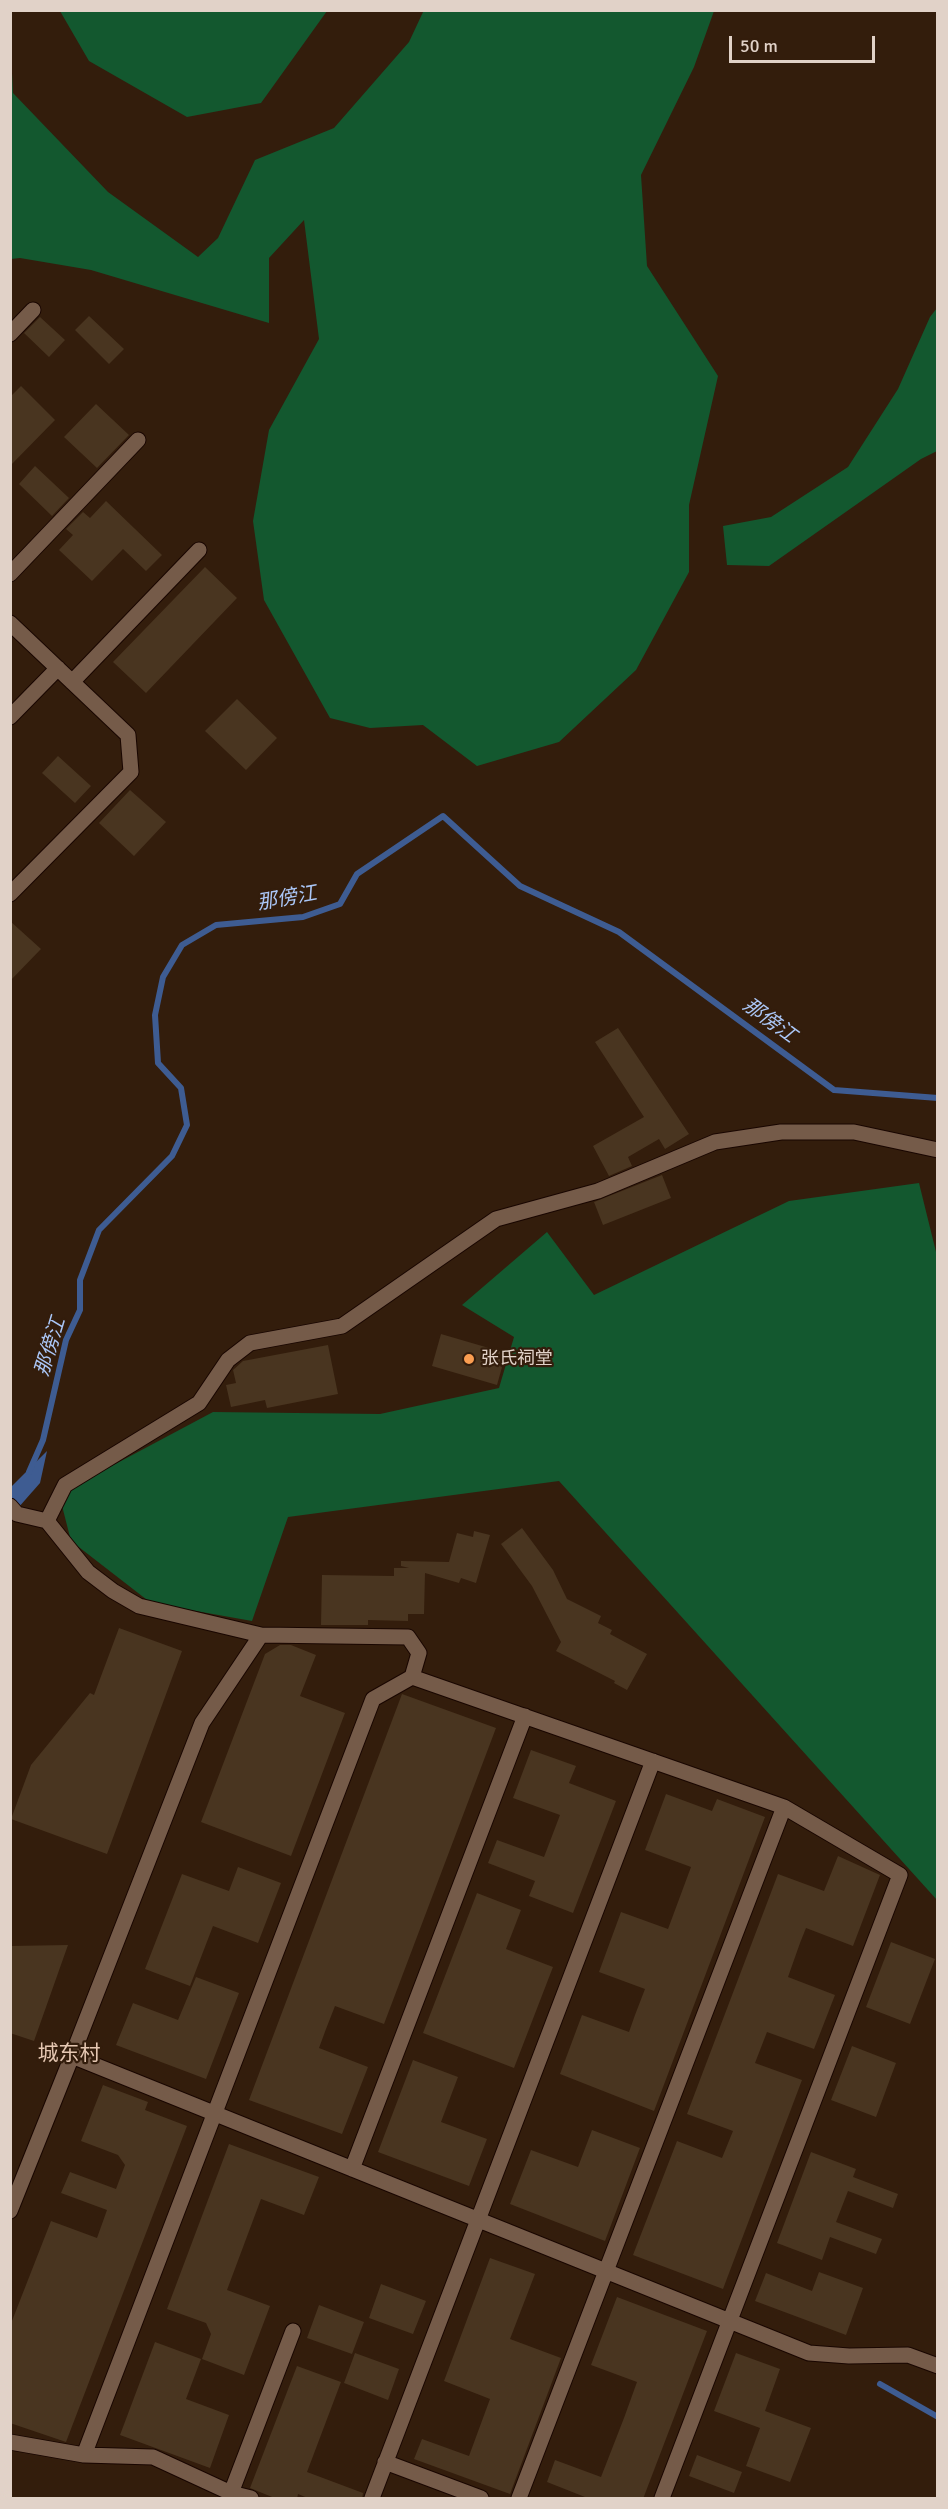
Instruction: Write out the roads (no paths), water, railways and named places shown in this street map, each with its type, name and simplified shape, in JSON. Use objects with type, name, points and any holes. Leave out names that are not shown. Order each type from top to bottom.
[{"type":"street","points":[[10,334],[33,310]]},
{"type":"street","points":[[10,574],[138,440]]},
{"type":"street","points":[[72,682],[199,550]]},
{"type":"street","points":[[10,623],[128,735],[131,772],[10,894]]},
{"type":"street","points":[[10,717],[58,668]]},
{"type":"street","points":[[47,1521],[65,1485],[199,1403],[228,1360],[250,1343],[342,1326],[496,1219],[598,1191],[715,1142],[782,1132],[854,1132],[938,1150]]},
{"type":"street","points":[[14,1510],[47,1521],[88,1572],[113,1591],[139,1606],[261,1635],[408,1637],[419,1653],[412,1677],[373,1699],[84,2455]]},
{"type":"street","points":[[10,2211],[202,1723],[261,1635]]},
{"type":"street","points":[[412,1677],[784,1807],[900,1875],[662,2499]]},
{"type":"street","points":[[352,2169],[525,1716]]},
{"type":"street","points":[[372,2499],[653,1761]]},
{"type":"street","points":[[519,2499],[784,1807]]},
{"type":"street","points":[[72,2056],[809,2353],[849,2356],[908,2355],[938,2366]]},
{"type":"street","points":[[231,2493],[293,2331]]},
{"type":"street","points":[[10,2442],[84,2455],[153,2457],[231,2493],[251,2499]]},
{"type":"street","points":[[385,2462],[481,2499]]},
{"type":"water","points":[[47,1451],[40,1483],[11,1516],[11,1487]]},
{"type":"waterway","name":"那傍江","points":[[29,1472],[43,1440],[66,1340],[80,1310],[80,1280],[99,1230],[172,1156],[187,1125],[181,1088],[158,1063],[155,1015],[163,977],[182,945],[216,925],[303,917],[340,904],[357,874],[443,816],[520,886],[619,932],[834,1090],[938,1098]]},
{"type":"waterway","points":[[880,2384],[938,2417]]},
{"type":"place","name":"张氏祠堂","points":[[469,1359]]},
{"type":"district","name":"城东村","points":[[69,2054]]}]
